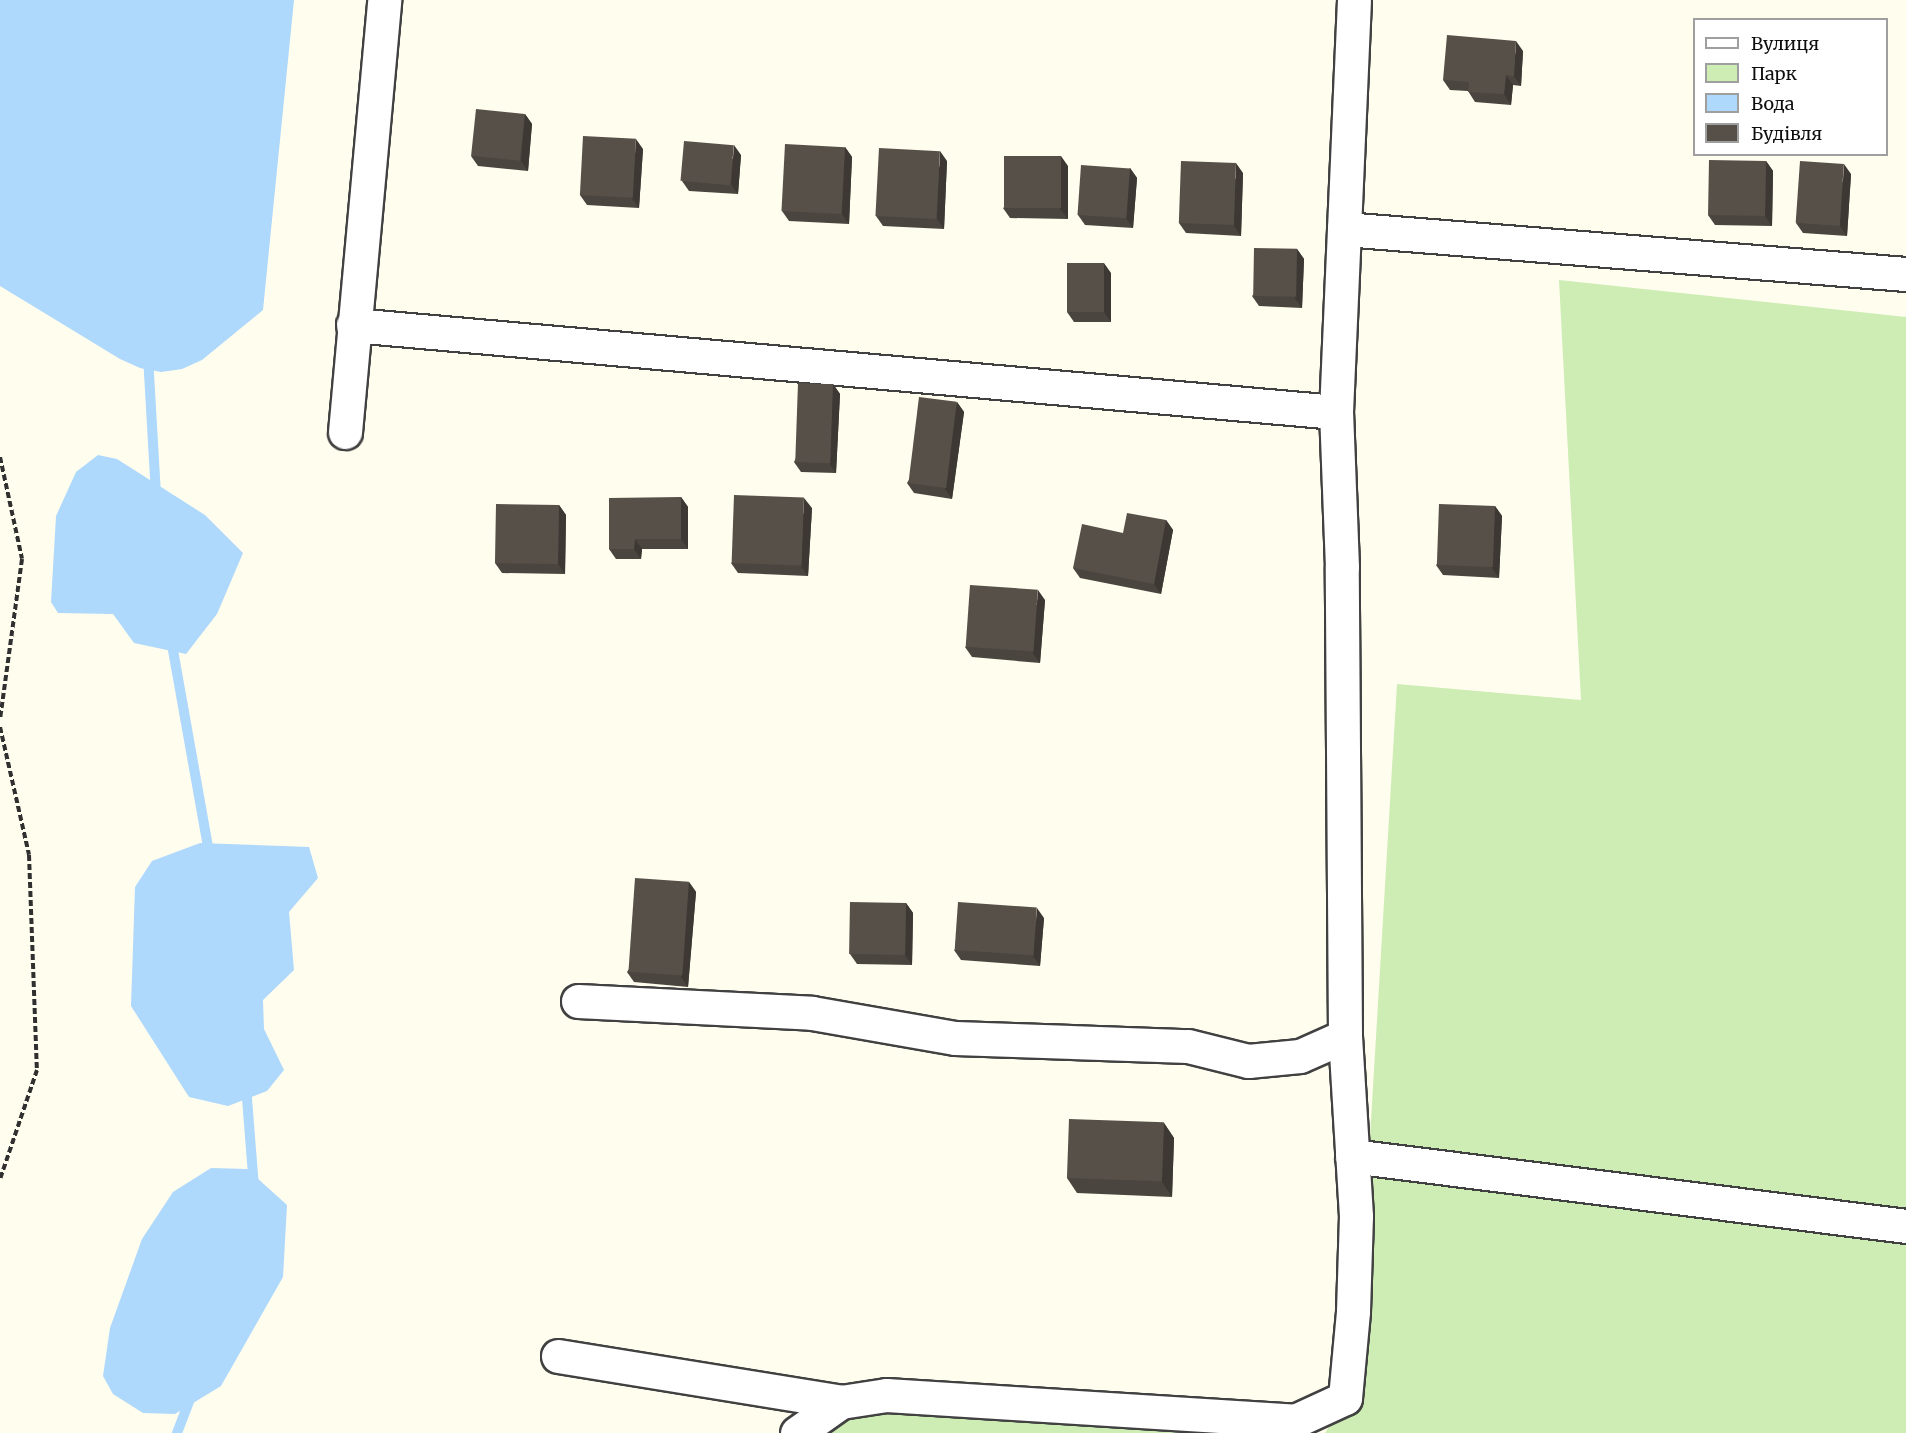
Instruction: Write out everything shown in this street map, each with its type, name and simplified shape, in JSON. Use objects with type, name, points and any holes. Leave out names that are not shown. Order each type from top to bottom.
[{"type":"street","points":[[345,432],[384,0]]},
{"type":"street","points":[[558,1356],[842,1402],[886,1395],[1295,1421],[1345,1398],[1353,1311],[1356,1216],[1345,1036],[1342,567],[1336,412],[1354,0]]},
{"type":"street","points":[[1344,229],[1906,274]]},
{"type":"street","points":[[353,325],[1336,412]]},
{"type":"street","points":[[578,1001],[812,1013],[955,1038],[1188,1047],[1248,1061],[1300,1056],[1345,1036]]},
{"type":"street","points":[[1352,1156],[1906,1226]]},
{"type":"street","points":[[797,1433],[842,1402]]},
{"type":"path","points":[[0,458],[22,559],[0,718]]},
{"type":"path","points":[[0,728],[29,855],[37,1070],[0,1179]]},
{"type":"green space","points":[[1559,280],[1906,317],[1906,1433],[1325,1433],[1364,1371],[1368,1171],[1397,684],[1581,700]]},
{"type":"green space","points":[[887,1409],[1227,1433],[828,1433],[842,1419]]},
{"type":"water","points":[[0,0],[294,0],[263,310],[202,360],[182,369],[161,372],[140,368],[120,359],[0,286]]},
{"type":"water","points":[[98,455],[117,459],[205,515],[243,553],[217,614],[186,654],[134,643],[113,614],[58,613],[51,602],[56,516],[76,472]]},
{"type":"water","points":[[200,843],[309,847],[318,878],[289,912],[294,970],[263,1000],[264,1029],[284,1070],[267,1091],[228,1106],[189,1097],[131,1006],[135,887],[152,861]]},
{"type":"water","points":[[211,1168],[247,1169],[287,1205],[283,1277],[221,1386],[175,1414],[143,1413],[113,1394],[103,1376],[110,1328],[142,1239],[173,1192]]},
{"type":"building","points":[[1447,35],[1516,41],[1514,76],[1506,75],[1504,94],[1468,92],[1469,82],[1443,80]]},
{"type":"building","points":[[476,109],[525,114],[520,161],[471,156]]},
{"type":"building","points":[[583,136],[636,139],[633,198],[580,195]]},
{"type":"building","points":[[684,141],[734,145],[730,185],[681,181]]},
{"type":"building","points":[[785,144],[845,147],[841,214],[781,211]]},
{"type":"building","points":[[879,148],[940,151],[936,219],[875,216]]},
{"type":"building","points":[[1004,156],[1061,156],[1061,208],[1004,208]]},
{"type":"building","points":[[1709,160],[1766,161],[1765,216],[1708,215]]},
{"type":"building","points":[[1181,161],[1236,163],[1234,225],[1179,223]]},
{"type":"building","points":[[1800,161],[1844,164],[1840,226],[1796,223]]},
{"type":"building","points":[[1081,165],[1130,168],[1126,218],[1078,215]]},
{"type":"building","points":[[1254,248],[1297,249],[1296,297],[1253,296]]},
{"type":"building","points":[[1067,263],[1104,263],[1104,312],[1067,312]]},
{"type":"building","points":[[798,383],[833,384],[830,463],[795,462]]},
{"type":"building","points":[[919,397],[957,402],[946,488],[908,483]]},
{"type":"building","points":[[734,495],[804,497],[802,565],[732,563]]},
{"type":"building","points":[[681,497],[681,539],[635,539],[634,549],[609,549],[609,498]]},
{"type":"building","points":[[496,504],[559,505],[558,564],[495,563]]},
{"type":"building","points":[[1439,504],[1495,506],[1493,567],[1437,565]]},
{"type":"building","points":[[1127,513],[1166,520],[1154,584],[1073,568],[1082,524],[1123,533]]},
{"type":"building","points":[[970,585],[1038,590],[1034,652],[966,647]]},
{"type":"building","points":[[635,878],[689,882],[682,976],[628,972]]},
{"type":"building","points":[[850,902],[906,903],[905,955],[849,954]]},
{"type":"building","points":[[958,902],[1037,908],[1033,955],[955,950]]},
{"type":"building","points":[[1069,1119],[1164,1122],[1162,1181],[1067,1178]]},
{"type":"waterway","points":[[148,356],[156,496]]},
{"type":"waterway","points":[[171,639],[210,857]]},
{"type":"waterway","points":[[246,1086],[254,1187]]},
{"type":"waterway","points":[[177,1433],[192,1394]]}]
